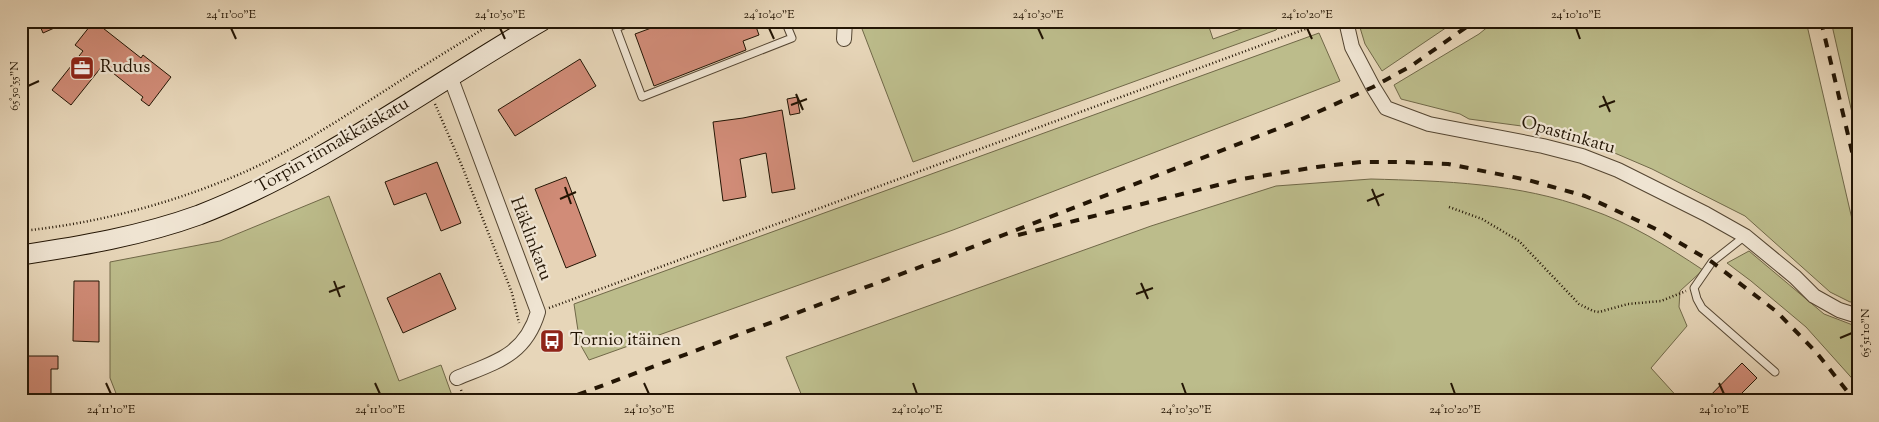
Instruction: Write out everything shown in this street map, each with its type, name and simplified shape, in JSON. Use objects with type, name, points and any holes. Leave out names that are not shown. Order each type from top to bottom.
[{"type":"main road","name":"Torpin rinnakkaiskatu","points":[[21,255],[107,241],[142,233],[197,215],[288,175],[542,21]]},
{"type":"street","points":[[844,39],[845,21]]},
{"type":"street","name":"Opastinkatu","points":[[1346,21],[1352,47],[1386,108],[1429,124],[1490,134],[1582,156],[1618,170],[1706,214],[1745,236],[1795,277],[1814,296],[1839,310],[1858,316]]},
{"type":"street","name":"Häklinkatu","points":[[450,76],[538,312]]},
{"type":"street","points":[[457,378],[506,358],[524,341],[533,328],[538,312]]},
{"type":"lane","points":[[632,21],[616,28],[642,97],[792,38],[784,21]]},
{"type":"lane","points":[[1745,236],[1712,262],[1694,288],[1702,308],[1775,372]]},
{"type":"path","points":[[21,231],[83,222],[154,205],[219,182],[264,162],[310,137],[496,21]]},
{"type":"path","points":[[538,312],[1327,21]]},
{"type":"path","points":[[419,68],[462,166],[512,294],[524,341]]},
{"type":"path","points":[[1449,207],[1482,219],[1519,241],[1579,304],[1593,311],[1599,312],[1628,304],[1661,301],[1694,288]]},
{"type":"green space","points":[[859,21],[1207,21],[1213,39],[1263,21],[1284,21],[1276,30],[913,162]]},
{"type":"green space","points":[[1358,21],[1456,21],[1382,71],[1365,44]]},
{"type":"green space","points":[[1495,21],[1806,21],[1858,245],[1858,301],[1850,302],[1830,292],[1745,216],[1652,169],[1589,142],[1529,127],[1469,119],[1460,114],[1401,99],[1394,85],[1479,34]]},
{"type":"green space","points":[[1831,21],[1858,21],[1858,139]]},
{"type":"green space","points":[[1319,33],[1340,81],[953,230],[589,360],[580,344],[574,304]]},
{"type":"green space","points":[[1371,179],[1481,185],[1563,200],[1634,228],[1703,270],[1680,291],[1679,307],[1687,326],[1651,368],[1681,401],[804,401],[786,357],[1151,226],[1276,186]]},
{"type":"green space","points":[[329,196],[399,381],[441,365],[454,401],[119,401],[110,378],[110,262],[220,241]]},
{"type":"green space","points":[[1749,251],[1824,314],[1858,327],[1858,385],[1806,327],[1727,263]]},
{"type":"building","points":[[38,21],[70,21],[43,33]]},
{"type":"building","points":[[94,21],[141,58],[143,55],[171,77],[149,106],[141,100],[143,97],[103,65],[71,105],[52,90],[83,51],[75,45]]},
{"type":"building","points":[[670,21],[754,21],[759,35],[743,41],[746,50],[654,86],[635,34]]},
{"type":"building","points":[[580,59],[596,86],[515,136],[498,110]]},
{"type":"building","points":[[797,97],[800,113],[790,115],[787,99]]},
{"type":"building","points":[[782,110],[795,189],[772,193],[766,153],[740,159],[746,197],[723,201],[713,122]]},
{"type":"building","points":[[437,162],[461,223],[441,231],[426,193],[394,205],[385,182]]},
{"type":"building","points":[[566,177],[596,256],[566,268],[535,189]]},
{"type":"building","points":[[440,273],[456,309],[403,333],[387,298]]},
{"type":"building","points":[[74,281],[99,281],[99,342],[73,341]]},
{"type":"building","points":[[21,356],[58,356],[58,369],[51,369],[51,401],[21,401]]},
{"type":"building","points":[[1742,363],[1757,378],[1734,401],[1705,401]]},
{"type":"railway","points":[[561,401],[952,255],[1300,120],[1373,87],[1411,66],[1475,21]]},
{"type":"railway","points":[[1821,21],[1858,177]]},
{"type":"railway","points":[[1018,235],[1242,179],[1361,162],[1448,164],[1528,180],[1585,196],[1658,230],[1712,262],[1777,312],[1816,352],[1855,401]]},
{"type":"place","name":"Rudus","points":[[82,68]]},
{"type":"place","name":"Tornio itäinen","points":[[552,341]]}]
